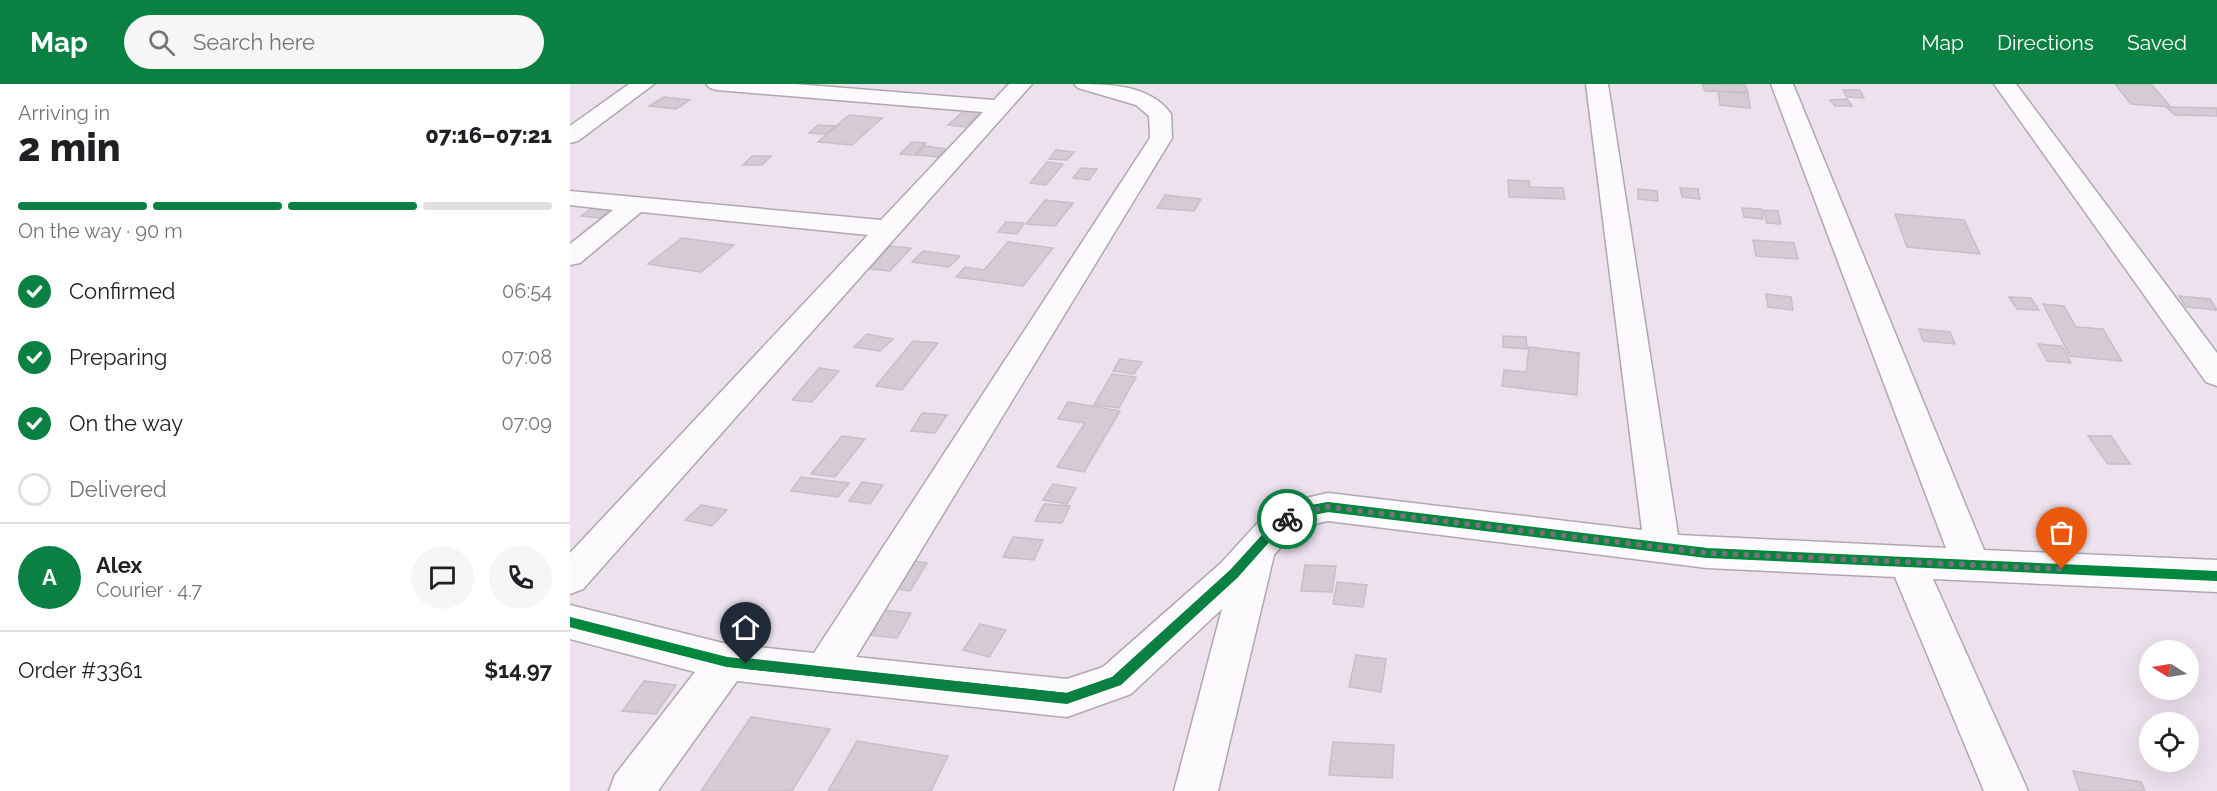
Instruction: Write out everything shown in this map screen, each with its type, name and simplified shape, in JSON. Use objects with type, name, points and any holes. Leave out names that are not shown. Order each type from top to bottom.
[{"type":"street","points":[[570,136],[643,84]]},
{"type":"street","points":[[717,84],[1000,107]]},
{"type":"street","points":[[570,578],[1021,84]]},
{"type":"street","points":[[824,672],[1161,138],[1160,114],[1144,100],[1085,84]]},
{"type":"street","points":[[1597,84],[1662,547]]},
{"type":"street","points":[[1782,84],[1971,565]]},
{"type":"street","points":[[2005,84],[2217,375]]},
{"type":"street","points":[[570,198],[889,230]]},
{"type":"street","points":[[570,257],[636,204]]},
{"type":"street","points":[[570,622],[727,662],[1067,698],[1116,681],[1234,574],[1276,527],[1296,513],[1328,507],[1707,553],[2217,576]]},
{"type":"street","points":[[1196,791],[1256,549]]},
{"type":"street","points":[[1907,562],[2006,791]]},
{"type":"street","points":[[631,791],[727,662]]},
{"type":"building","points":[[1702,84],[1745,85],[1748,92],[1705,91]]},
{"type":"building","points":[[2115,84],[2151,84],[2171,107],[2131,104]]},
{"type":"building","points":[[1843,90],[1860,90],[1864,98],[1847,97]]},
{"type":"building","points":[[1718,91],[1748,94],[1750,108],[1720,105]]},
{"type":"building","points":[[664,97],[690,100],[676,109],[649,106]]},
{"type":"building","points":[[1847,99],[1852,106],[1835,106],[1830,100]]},
{"type":"building","points":[[2166,107],[2217,108],[2217,116],[2175,115]]},
{"type":"building","points":[[966,109],[982,111],[965,127],[948,125]]},
{"type":"building","points":[[849,115],[882,118],[852,145],[818,142]]},
{"type":"building","points":[[818,125],[835,126],[826,134],[809,133]]},
{"type":"building","points":[[912,142],[926,143],[914,155],[900,154]]},
{"type":"building","points":[[925,146],[947,149],[938,157],[916,155]]},
{"type":"building","points":[[1056,150],[1074,152],[1067,160],[1049,159]]},
{"type":"building","points":[[752,156],[771,156],[762,165],[743,165]]},
{"type":"building","points":[[1047,162],[1063,164],[1046,185],[1030,183]]},
{"type":"building","points":[[1081,168],[1097,169],[1089,180],[1073,178]]},
{"type":"building","points":[[1508,180],[1529,181],[1530,187],[1563,188],[1565,199],[1509,197]]},
{"type":"building","points":[[1680,188],[1698,189],[1700,199],[1682,197]]},
{"type":"building","points":[[1638,189],[1657,191],[1658,201],[1638,199]]},
{"type":"building","points":[[1165,195],[1201,199],[1194,211],[1157,208]]},
{"type":"building","points":[[1045,200],[1073,203],[1055,226],[1026,224]]},
{"type":"building","points":[[595,206],[613,207],[600,218],[581,216]]},
{"type":"building","points":[[1742,208],[1761,209],[1763,219],[1744,217]]},
{"type":"building","points":[[1763,210],[1778,211],[1781,224],[1767,223]]},
{"type":"building","points":[[1895,214],[1964,220],[1980,254],[1907,247]]},
{"type":"building","points":[[1006,222],[1024,223],[1017,234],[998,232]]},
{"type":"building","points":[[682,238],[734,245],[701,272],[648,264]]},
{"type":"building","points":[[1753,240],[1794,243],[1798,259],[1756,256]]},
{"type":"building","points":[[1008,242],[1053,248],[1023,286],[956,277],[965,267],[984,270]]},
{"type":"building","points":[[890,246],[911,248],[890,271],[869,269]]},
{"type":"building","points":[[923,251],[960,256],[949,267],[912,262]]},
{"type":"building","points":[[1766,294],[1791,297],[1793,310],[1768,307]]},
{"type":"building","points":[[2179,296],[2210,299],[2217,310],[2186,307]]},
{"type":"building","points":[[2009,297],[2031,298],[2039,310],[2017,309]]},
{"type":"building","points":[[2043,304],[2064,306],[2076,327],[2103,329],[2122,361],[2070,356]]},
{"type":"building","points":[[1919,329],[1950,332],[1955,344],[1923,341]]},
{"type":"building","points":[[867,334],[893,339],[880,351],[854,347]]},
{"type":"building","points":[[1503,336],[1526,337],[1527,349],[1503,347]]},
{"type":"building","points":[[913,341],[938,343],[902,390],[876,386]]},
{"type":"building","points":[[2038,344],[2062,346],[2071,363],[2047,361]]},
{"type":"building","points":[[1529,347],[1579,353],[1577,395],[1502,386],[1504,370],[1526,372]]},
{"type":"building","points":[[1120,359],[1142,362],[1134,374],[1113,371]]},
{"type":"building","points":[[819,368],[839,371],[812,402],[792,400]]},
{"type":"building","points":[[1112,374],[1136,377],[1119,408],[1094,405]]},
{"type":"building","points":[[1068,402],[1120,411],[1084,472],[1057,467],[1085,423],[1058,419]]},
{"type":"building","points":[[922,413],[947,415],[935,433],[911,431]]},
{"type":"building","points":[[842,436],[865,439],[835,477],[811,474]]},
{"type":"building","points":[[2088,436],[2111,436],[2130,464],[2108,464]]},
{"type":"building","points":[[801,477],[849,483],[838,497],[791,491]]},
{"type":"building","points":[[862,482],[883,485],[870,504],[849,501]]},
{"type":"building","points":[[1053,484],[1076,488],[1067,504],[1043,500]]},
{"type":"building","points":[[1044,504],[1070,506],[1062,523],[1035,521]]},
{"type":"building","points":[[701,505],[727,510],[712,526],[685,520]]},
{"type":"building","points":[[1013,537],[1043,540],[1034,560],[1003,557]]},
{"type":"building","points":[[909,560],[927,563],[910,591],[890,588]]},
{"type":"building","points":[[1305,565],[1336,566],[1332,592],[1301,591]]},
{"type":"building","points":[[1337,582],[1367,585],[1363,607],[1333,604]]},
{"type":"building","points":[[883,610],[911,613],[897,638],[868,635]]},
{"type":"building","points":[[980,624],[1006,630],[989,657],[963,650]]},
{"type":"building","points":[[1356,655],[1386,659],[1381,692],[1349,687]]},
{"type":"building","points":[[644,681],[676,685],[656,714],[622,711]]},
{"type":"building","points":[[751,717],[830,729],[792,791],[701,791]]},
{"type":"building","points":[[857,741],[948,756],[931,791],[828,791]]},
{"type":"building","points":[[1333,742],[1394,745],[1392,778],[1329,775]]},
{"type":"building","points":[[2073,771],[2141,782],[2145,791],[2080,791]]},
{"type":"cycle path","points":[[570,622],[727,662],[1067,698],[1116,681],[1234,574],[1276,527],[1296,513],[1328,507],[1707,553],[2217,576]]},
{"type":"way so far","points":[[1287,519],[1296,513],[1328,507],[1707,553],[2062,569]]},
{"type":"route","points":[[746,664],[1067,698],[1116,681],[1234,574],[1276,527],[1287,519]]}]
